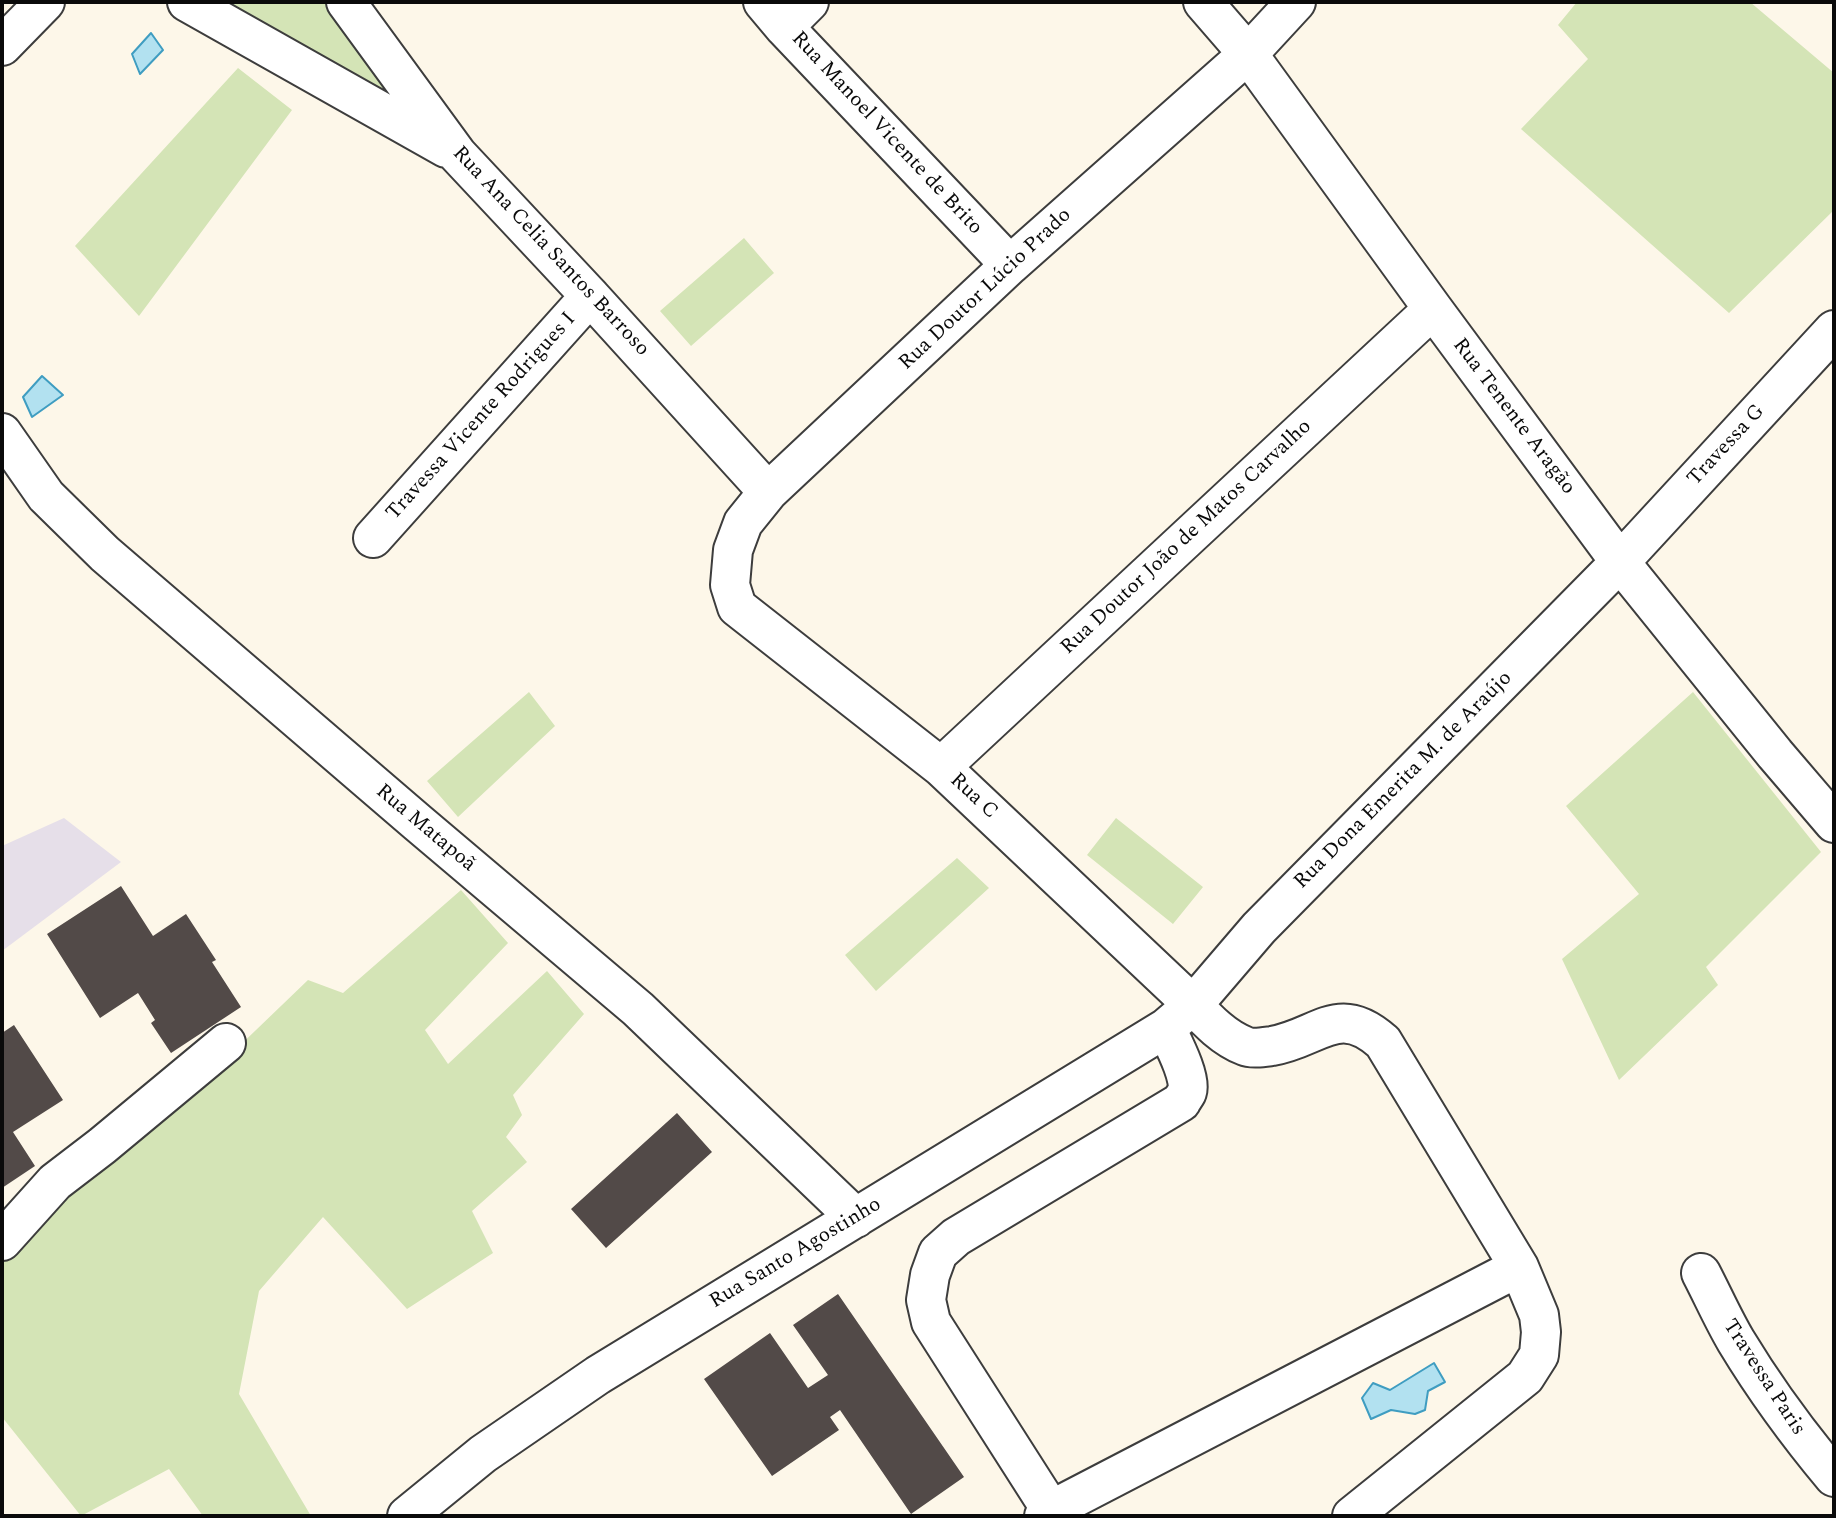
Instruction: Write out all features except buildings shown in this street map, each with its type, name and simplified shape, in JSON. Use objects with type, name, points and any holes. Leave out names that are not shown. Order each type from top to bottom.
[{"type":"street","points":[[2,46],[45,2]]},
{"type":"street","points":[[187,2],[457,154]]},
{"type":"street","name":"Rua Ana Celia Santos Barroso","points":[[346,2],[457,154],[768,492]]},
{"type":"street","name":"Rua Tenente Aragão","points":[[1203,2],[1248,54],[1620,562],[1775,754],[1834,822]]},
{"type":"street","name":"Rua Doutor Lúcio Prado","points":[[737,607],[730,585],[733,550],[743,523],[768,492],[1010,265],[1248,54],[1296,2]]},
{"type":"street","name":"Rua Manoel Vicente de Brito","points":[[786,10],[1010,265]]},
{"type":"street","name":"Travessa Vicente Rodrigues I","points":[[373,538],[590,296]]},
{"type":"street","name":"Rua Doutor João de Matos Carvalho","points":[[941,767],[1433,309]]},
{"type":"street","name":"Travessa G","points":[[1620,562],[1834,330]]},
{"type":"street","name":"Rua Matapoã","points":[[2,433],[46,496],[105,554],[638,1009],[856,1218]]},
{"type":"street","name":"Rua Dona Emerita M. de Araújo","points":[[1180,1016],[1259,928],[1620,562]]},
{"type":"street","name":"Rua C","points":[[737,607],[941,767],[1180,1016],[1215,1028],[1246,1047],[1282,1044],[1336,1023],[1352,1023],[1370,1030],[1383,1042],[1519,1267],[1539,1315],[1541,1332],[1539,1355],[1525,1377],[1352,1516]]},
{"type":"street","points":[[1180,1016],[1177,1052],[1188,1083],[1187,1093],[1181,1102],[956,1237],[938,1253],[930,1275],[926,1300],[931,1322],[1048,1513],[1519,1267]]},
{"type":"street","name":"Rua Santo Agostinho","points":[[407,1516],[483,1454],[598,1375],[1180,1016]]},
{"type":"street","points":[[2,1241],[55,1182],[226,1043]]},
{"type":"street","name":"Travessa Paris","points":[[1701,1273],[1734,1339],[1769,1393],[1834,1477]]},
{"type":"shaded area","points":[[64,818],[121,862],[2,951],[2,846]]},
{"type":"green space","points":[[173,2],[332,2],[445,151]]},
{"type":"green space","points":[[1577,2],[1750,2],[1834,73],[1834,210],[1729,313],[1521,129],[1588,59],[1558,25]]},
{"type":"green space","points":[[238,68],[292,110],[139,316],[75,246]]},
{"type":"green space","points":[[744,238],[774,273],[691,346],[660,311]]},
{"type":"green space","points":[[529,692],[555,726],[458,817],[427,781]]},
{"type":"green space","points":[[1693,692],[1821,852],[1706,967],[1718,985],[1619,1080],[1562,959],[1639,894],[1566,806]]},
{"type":"green space","points":[[1116,818],[1203,887],[1173,924],[1087,855]]},
{"type":"green space","points":[[957,858],[989,888],[876,991],[845,955]]},
{"type":"green space","points":[[461,890],[508,943],[425,1030],[448,1064],[547,971],[584,1014],[513,1095],[522,1115],[506,1137],[527,1162],[472,1211],[493,1253],[407,1309],[323,1217],[259,1291],[239,1394],[311,1516],[203,1516],[169,1469],[81,1516],[2,1417],[2,1262],[49,1199],[230,1055],[308,980],[343,993]]},
{"type":"water","points":[[151,33],[163,50],[140,74],[132,54]]},
{"type":"water","points":[[42,376],[63,395],[32,417],[23,397]]},
{"type":"water","points":[[1434,1363],[1445,1382],[1428,1391],[1425,1410],[1415,1414],[1391,1410],[1371,1419],[1362,1398],[1373,1383],[1390,1390]]}]
